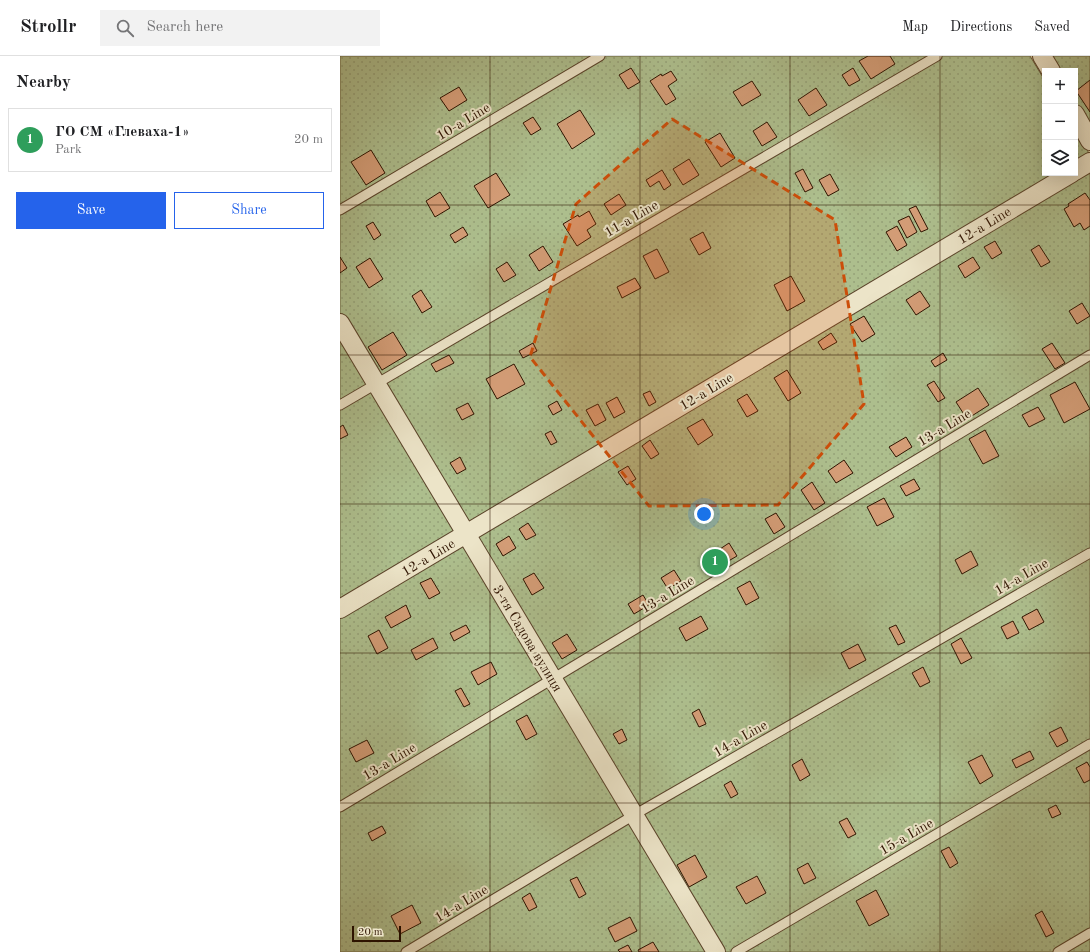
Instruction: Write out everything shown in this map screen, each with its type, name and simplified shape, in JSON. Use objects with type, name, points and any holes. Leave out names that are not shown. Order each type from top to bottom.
[{"type":"street","points":[[1042,56],[1049,68]]},
{"type":"street","points":[[1078,119],[1090,141]]},
{"type":"street","points":[[1078,169],[1090,162]]},
{"type":"street","name":"12-a Line","points":[[340,609],[1067,176]]},
{"type":"street","name":"3-тя Садова вулиця","points":[[340,323],[716,952]]},
{"type":"lane","name":"10-a Line","points":[[340,210],[600,56]]},
{"type":"lane","name":"11-a Line","points":[[340,405],[937,56]]},
{"type":"lane","name":"13-a Line","points":[[340,807],[1090,355]]},
{"type":"lane","name":"14-a Line","points":[[406,952],[634,815],[1090,553]]},
{"type":"lane","name":"15-a Line","points":[[736,952],[1090,744]]},
{"type":"lane","points":[[1058,952],[1090,933]]},
{"type":"highlighted area","points":[[672,119],[835,220],[864,404],[778,505],[649,506],[530,357],[576,204]]},
{"type":"green space","points":[[340,56],[1030,56],[1042,76],[1042,176],[1078,176],[1078,135],[1090,155],[1090,952],[340,952]]},
{"type":"green space","points":[[1039,56],[1090,56],[1090,142],[1078,122],[1078,68],[1046,68]]},
{"type":"building","points":[[868,56],[890,56],[895,64],[871,79],[859,61]]},
{"type":"building","points":[[631,68],[640,82],[628,89],[619,75]]},
{"type":"building","points":[[853,68],[860,80],[849,86],[842,75]]},
{"type":"building","points":[[671,71],[677,80],[668,86],[676,99],[666,105],[650,81],[661,74],[662,76]]},
{"type":"building","points":[[1090,80],[1090,112],[1078,94],[1078,89]]},
{"type":"building","points":[[752,81],[761,95],[742,106],[733,92]]},
{"type":"building","points":[[459,87],[467,100],[449,111],[440,98]]},
{"type":"building","points":[[816,88],[827,105],[809,116],[798,100]]},
{"type":"building","points":[[580,110],[595,134],[572,149],[557,124]]},
{"type":"building","points":[[533,117],[541,129],[531,135],[523,123]]},
{"type":"building","points":[[767,122],[777,137],[762,146],[753,131]]},
{"type":"building","points":[[720,133],[735,158],[721,167],[705,142]]},
{"type":"building","points":[[371,150],[385,173],[366,185],[351,162]]},
{"type":"building","points":[[689,159],[699,175],[683,185],[673,169]]},
{"type":"building","points":[[803,169],[813,188],[805,192],[795,173]]},
{"type":"building","points":[[662,170],[671,185],[664,190],[659,181],[650,187],[646,180]]},
{"type":"building","points":[[496,173],[510,195],[488,208],[474,186]]},
{"type":"building","points":[[830,174],[839,190],[828,196],[819,180]]},
{"type":"building","points":[[440,192],[450,208],[435,217],[426,201]]},
{"type":"building","points":[[1085,193],[1090,200],[1090,226],[1084,230],[1080,223],[1074,227],[1064,209],[1069,206],[1068,204]]},
{"type":"building","points":[[619,194],[626,205],[611,215],[604,204]]},
{"type":"building","points":[[916,206],[928,229],[921,232],[909,209]]},
{"type":"building","points":[[589,211],[596,224],[587,230],[591,237],[577,246],[563,224],[578,215],[579,217]]},
{"type":"building","points":[[909,216],[917,232],[907,238],[898,221]]},
{"type":"building","points":[[373,222],[381,235],[374,240],[366,226]]},
{"type":"building","points":[[897,226],[907,245],[897,251],[886,232]]},
{"type":"building","points":[[463,227],[468,235],[455,243],[450,235]]},
{"type":"building","points":[[703,232],[711,248],[699,255],[690,239]]},
{"type":"building","points":[[995,241],[1002,253],[992,259],[984,247]]},
{"type":"building","points":[[1039,245],[1050,262],[1041,267],[1031,250]]},
{"type":"building","points":[[543,246],[553,262],[539,271],[529,255]]},
{"type":"building","points":[[657,249],[669,272],[655,279],[643,256]]},
{"type":"building","points":[[340,257],[347,268],[340,273]]},
{"type":"building","points":[[973,257],[980,268],[965,278],[958,266]]},
{"type":"building","points":[[370,258],[383,279],[369,288],[356,267]]},
{"type":"building","points":[[507,262],[516,275],[504,282],[496,269]]},
{"type":"building","points":[[791,276],[805,301],[787,311],[774,285]]},
{"type":"building","points":[[635,278],[641,288],[622,298],[617,287]]},
{"type":"building","points":[[421,290],[432,307],[422,313],[412,296]]},
{"type":"building","points":[[920,291],[930,306],[916,315],[906,300]]},
{"type":"building","points":[[1082,303],[1090,316],[1077,324],[1069,311]]},
{"type":"building","points":[[864,316],[875,334],[862,342],[850,324]]},
{"type":"building","points":[[393,332],[407,355],[382,370],[368,347]]},
{"type":"building","points":[[831,333],[837,342],[823,350],[818,342]]},
{"type":"building","points":[[533,343],[537,351],[523,358],[519,351]]},
{"type":"building","points":[[1052,343],[1065,363],[1055,369],[1042,349]]},
{"type":"building","points":[[943,353],[947,360],[935,367],[931,361]]},
{"type":"building","points":[[449,355],[454,363],[436,372],[431,364]]},
{"type":"building","points":[[514,364],[525,384],[497,399],[486,379]]},
{"type":"building","points":[[787,370],[801,393],[788,401],[774,378]]},
{"type":"building","points":[[934,381],[945,398],[938,402],[927,385]]},
{"type":"building","points":[[1075,382],[1090,409],[1064,423],[1050,395]]},
{"type":"building","points":[[978,388],[989,405],[967,419],[956,402]]},
{"type":"building","points":[[650,391],[656,402],[649,406],[643,394]]},
{"type":"building","points":[[747,394],[758,411],[747,417],[737,400]]},
{"type":"building","points":[[617,397],[625,412],[614,418],[606,403]]},
{"type":"building","points":[[557,401],[562,410],[553,415],[548,406]]},
{"type":"building","points":[[468,403],[474,414],[462,420],[456,409]]},
{"type":"building","points":[[598,404],[606,420],[595,426],[586,410]]},
{"type":"building","points":[[1038,407],[1045,419],[1029,427],[1022,415]]},
{"type":"building","points":[[703,419],[713,435],[698,445],[687,428]]},
{"type":"building","points":[[343,425],[348,435],[340,439],[340,427]]},
{"type":"building","points":[[985,430],[999,456],[983,464],[969,439]]},
{"type":"building","points":[[551,431],[557,442],[551,445],[545,434]]},
{"type":"building","points":[[906,437],[912,447],[896,457],[889,447]]},
{"type":"building","points":[[650,440],[659,454],[651,459],[642,446]]},
{"type":"building","points":[[460,457],[466,469],[457,474],[450,463]]},
{"type":"building","points":[[844,460],[853,473],[836,483],[828,471]]},
{"type":"building","points":[[628,466],[636,479],[627,485],[618,472]]},
{"type":"building","points":[[914,479],[920,489],[906,496],[900,486]]},
{"type":"building","points":[[812,482],[825,503],[814,510],[801,490]]},
{"type":"building","points":[[884,498],[894,517],[877,526],[867,507]]},
{"type":"building","points":[[776,513],[785,527],[774,534],[765,519]]},
{"type":"building","points":[[528,523],[536,535],[526,540],[519,529]]},
{"type":"building","points":[[509,536],[516,548],[503,556],[496,544]]},
{"type":"building","points":[[729,543],[737,556],[725,563],[717,551]]},
{"type":"building","points":[[971,551],[978,565],[962,574],[955,560]]},
{"type":"building","points":[[674,570],[681,581],[668,589],[661,578]]},
{"type":"building","points":[[534,573],[544,588],[532,595],[523,579]]},
{"type":"building","points":[[431,578],[440,593],[429,599],[420,583]]},
{"type":"building","points":[[750,581],[759,598],[746,605],[737,588]]},
{"type":"building","points":[[643,595],[649,605],[634,614],[628,604]]},
{"type":"building","points":[[406,605],[411,617],[391,628],[385,617]]},
{"type":"building","points":[[1037,609],[1044,622],[1029,630],[1022,617]]},
{"type":"building","points":[[701,616],[708,629],[686,641],[679,628]]},
{"type":"building","points":[[1013,621],[1019,633],[1007,639],[1001,627]]},
{"type":"building","points":[[466,625],[470,632],[454,641],[450,633]]},
{"type":"building","points":[[896,625],[905,642],[898,645],[889,628]]},
{"type":"building","points":[[379,630],[388,648],[377,654],[368,636]]},
{"type":"building","points":[[567,634],[577,650],[562,659],[552,643]]},
{"type":"building","points":[[433,638],[438,648],[416,660],[411,650]]},
{"type":"building","points":[[961,638],[972,658],[961,664],[951,644]]},
{"type":"building","points":[[858,644],[866,660],[849,669],[841,653]]},
{"type":"building","points":[[491,662],[497,674],[478,685],[471,672]]},
{"type":"building","points":[[923,667],[930,682],[920,687],[912,673]]},
{"type":"building","points":[[461,688],[470,704],[464,707],[455,691]]},
{"type":"building","points":[[699,709],[706,724],[699,727],[692,713]]},
{"type":"building","points":[[527,715],[537,734],[526,740],[516,721]]},
{"type":"building","points":[[1061,727],[1068,741],[1057,747],[1049,733]]},
{"type":"building","points":[[622,729],[627,740],[619,744],[613,734]]},
{"type":"building","points":[[367,740],[374,753],[356,762],[349,749]]},
{"type":"building","points":[[1030,751],[1034,759],[1016,768],[1012,760]]},
{"type":"building","points":[[982,755],[993,776],[980,784],[968,762]]},
{"type":"building","points":[[802,759],[810,775],[800,781],[792,765]]},
{"type":"building","points":[[1087,762],[1090,767],[1090,780],[1084,783],[1076,768]]},
{"type":"building","points":[[731,781],[738,794],[731,798],[724,785]]},
{"type":"building","points":[[1056,805],[1061,814],[1052,818],[1048,809]]},
{"type":"building","points":[[847,818],[856,834],[848,838],[839,822]]},
{"type":"building","points":[[382,826],[386,833],[372,841],[368,833]]},
{"type":"building","points":[[949,847],[958,863],[950,868],[941,851]]},
{"type":"building","points":[[695,855],[707,877],[689,887],[677,865]]},
{"type":"building","points":[[808,863],[816,878],[804,884],[797,869]]},
{"type":"building","points":[[757,876],[766,893],[746,904],[736,887]]},
{"type":"building","points":[[577,877],[586,894],[579,898],[570,880]]},
{"type":"building","points":[[876,890],[889,915],[869,926],[856,901]]},
{"type":"building","points":[[530,893],[537,907],[529,911],[522,898]]},
{"type":"building","points":[[412,905],[421,923],[400,934],[391,916]]},
{"type":"building","points":[[1042,911],[1054,933],[1046,937],[1035,915]]},
{"type":"building","points":[[630,917],[637,931],[615,942],[608,928]]},
{"type":"building","points":[[653,942],[659,952],[639,952],[638,950]]},
{"type":"building","points":[[628,945],[632,952],[620,952],[618,950]]},
{"type":"place","name":"ГО СМ «Глеваха-1»","points":[[715,562]]}]
